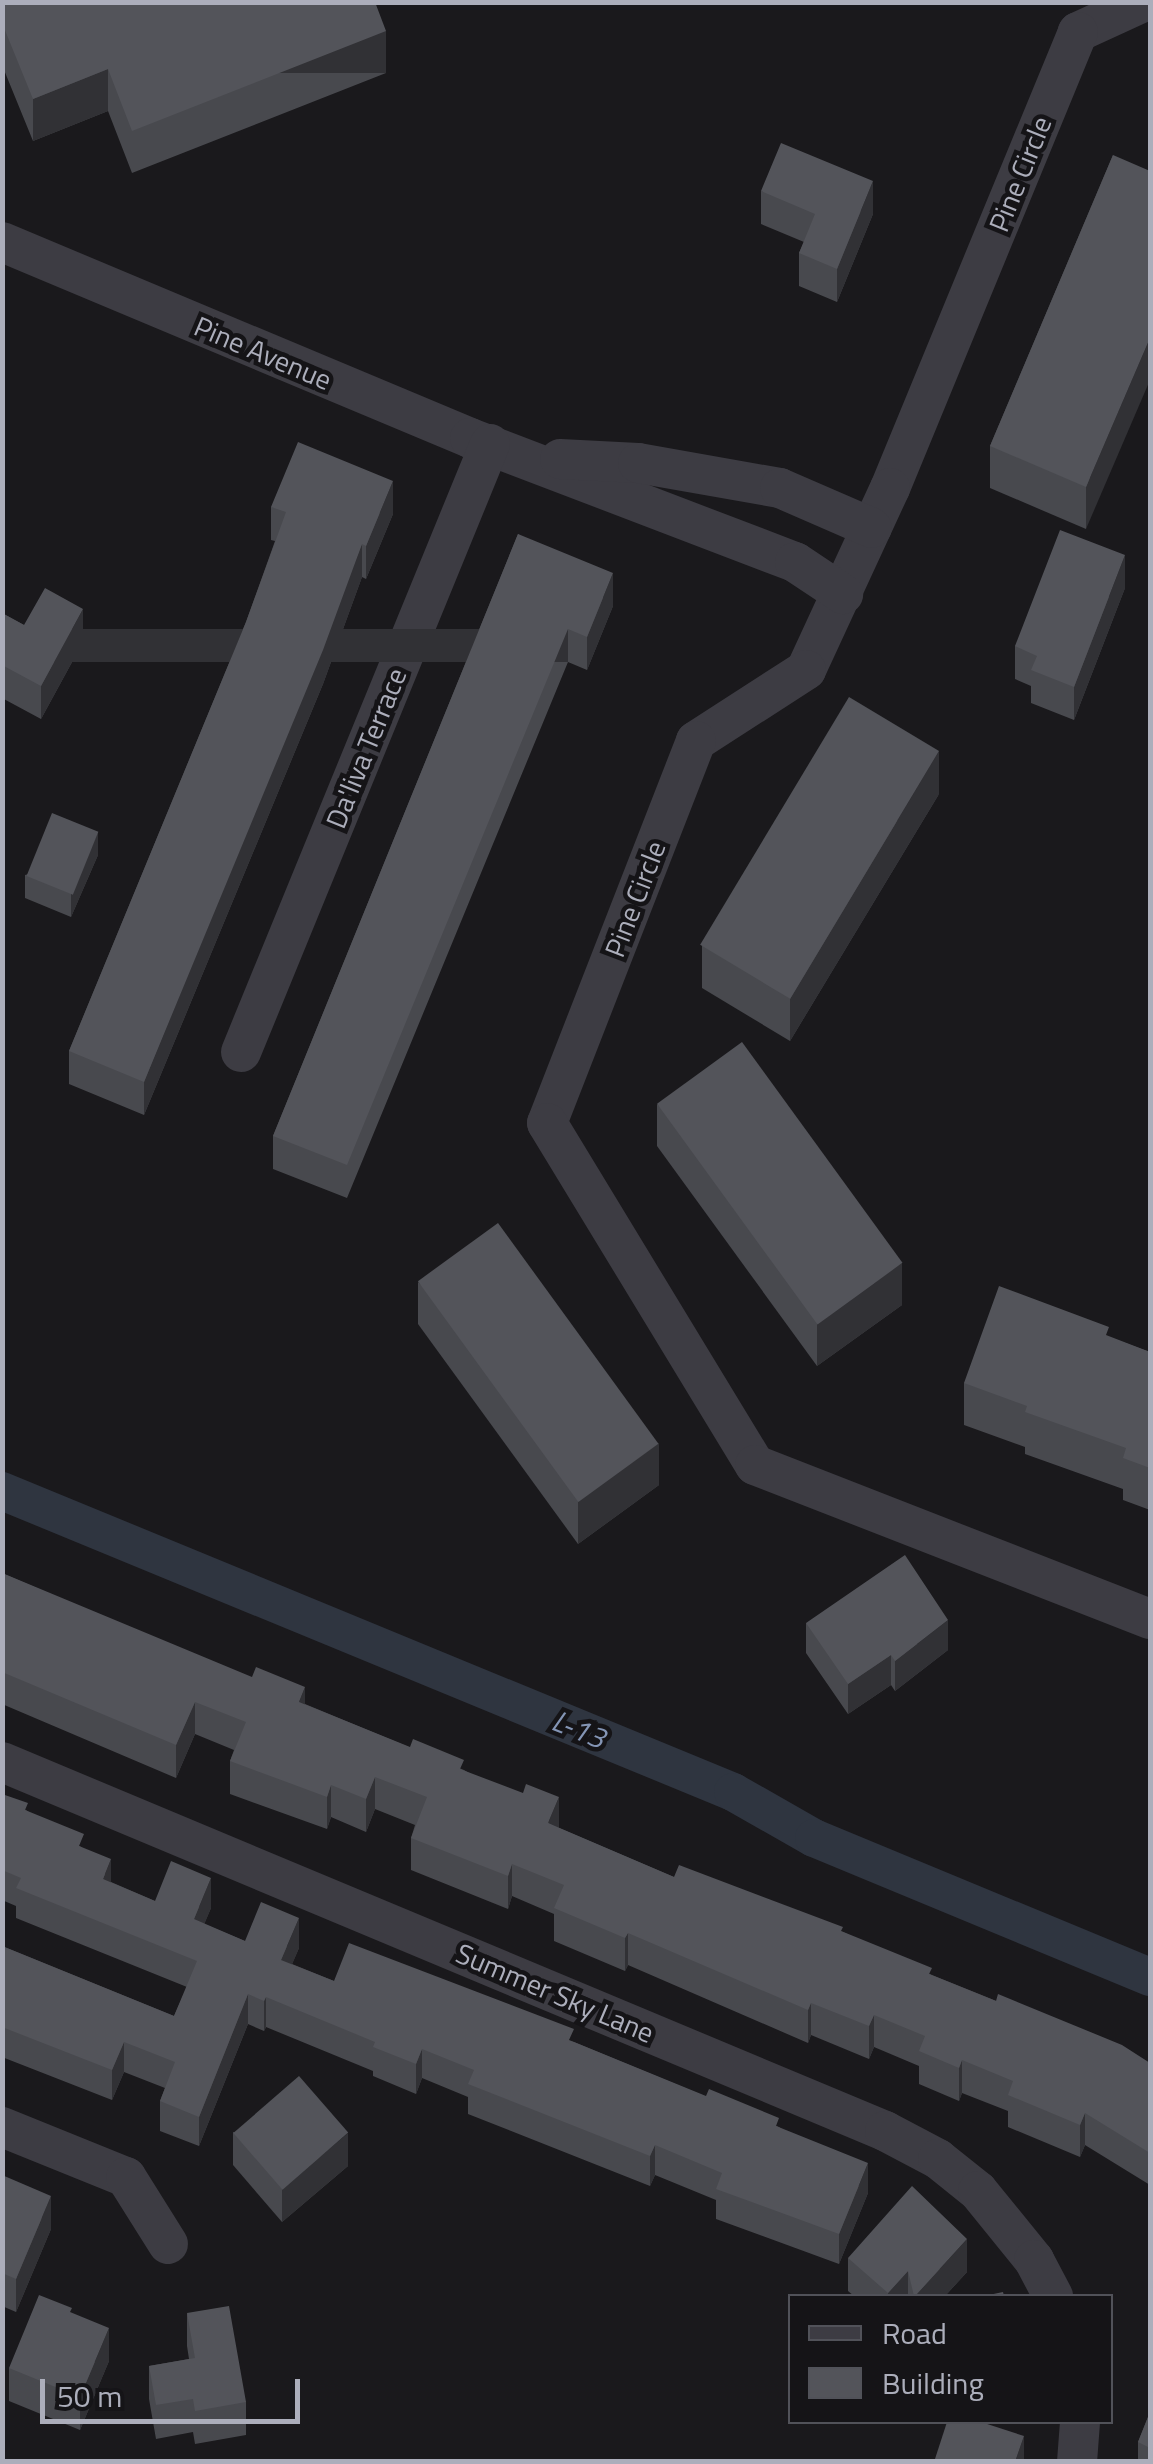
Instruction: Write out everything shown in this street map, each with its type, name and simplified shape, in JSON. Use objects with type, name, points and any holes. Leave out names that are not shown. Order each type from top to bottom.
[{"type":"street","name":"Pine Circle","points":[[1143,2],[1078,32],[872,528],[806,670],[696,740],[547,1124],[755,1465],[1150,1619]]},
{"type":"street","name":"Pine Avenue","points":[[2,242],[305,371],[795,562],[843,594]]},
{"type":"street","name":"Pine Avenue","points":[[508,451],[638,463],[780,488],[872,528]]},
{"type":"street","name":"Da'liva Terrace","points":[[241,1052],[508,451]]},
{"type":"street","name":"Summer Sky Lane","points":[[2,1762],[885,2131],[938,2160],[978,2191],[1034,2260],[1052,2294]]},
{"type":"street","points":[[2,2127],[126,2178],[168,2244]]},
{"type":"street","points":[[1078,2462],[1080,2424]]},
{"type":"building","points":[[2,2],[375,2],[386,31],[132,131],[108,69],[33,99],[2,23]]},
{"type":"building","points":[[781,143],[873,181],[837,269],[799,253],[815,214],[761,191]]},
{"type":"building","points":[[1113,155],[1150,171],[1150,338],[1086,487],[990,446]]},
{"type":"building","points":[[298,442],[393,481],[366,546],[362,544],[323,650],[144,1082],[69,1051],[246,622],[286,512],[271,507]]},
{"type":"building","points":[[1060,530],[1125,555],[1074,687],[1031,670],[1037,656],[1015,646]]},
{"type":"building","points":[[518,534],[613,573],[587,637],[568,629],[347,1165],[273,1136]]},
{"type":"building","points":[[45,588],[83,609],[41,686],[2,665],[2,613],[24,625]]},
{"type":"building","points":[[849,697],[939,751],[790,999],[700,945]]},
{"type":"building","points":[[52,813],[98,832],[73,895],[27,876]]},
{"type":"building","points":[[742,1042],[902,1263],[818,1325],[657,1104]]},
{"type":"building","points":[[498,1223],[658,1444],[578,1502],[418,1281]]},
{"type":"building","points":[[999,1286],[1109,1327],[1106,1335],[1150,1352],[1150,1468],[1123,1458],[1126,1448],[1025,1412],[1027,1406],[964,1383]]},
{"type":"building","points":[[905,1555],[948,1620],[895,1661],[891,1655],[848,1684],[806,1623]]},
{"type":"building","points":[[2,1573],[252,1677],[256,1667],[305,1687],[299,1702],[410,1747],[413,1739],[464,1760],[460,1769],[523,1793],[526,1784],[559,1797],[548,1823],[674,1877],[679,1865],[843,1927],[841,1931],[932,1968],[929,1974],[996,2001],[998,1994],[1122,2045],[1150,2063],[1150,2153],[1085,2113],[1080,2125],[1008,2095],[1013,2081],[962,2060],[959,2068],[919,2051],[925,2036],[874,2015],[869,2026],[811,2003],[808,2010],[628,1933],[625,1938],[554,1908],[564,1885],[512,1864],[508,1876],[411,1838],[427,1797],[375,1777],[366,1799],[331,1785],[327,1797],[230,1761],[246,1722],[195,1702],[176,1745],[2,1672]]},
{"type":"building","points":[[2,1794],[28,1803],[25,1810],[84,1834],[79,1846],[111,1859],[103,1879],[155,1901],[171,1861],[211,1878],[194,1919],[245,1941],[261,1902],[299,1918],[281,1960],[334,1981],[349,1943],[574,2029],[569,2040],[706,2096],[709,2089],[779,2118],[776,2126],[868,2163],[839,2234],[716,2189],[722,2173],[655,2145],[650,2156],[468,2084],[474,2070],[422,2049],[416,2064],[373,2047],[375,2042],[266,1997],[264,2001],[248,1994],[199,2117],[160,2101],[175,2062],[124,2042],[112,2070],[2,2027],[2,1946],[174,2016],[197,1961],[16,1888],[21,1878],[2,1870]]},
{"type":"building","points":[[299,2076],[348,2133],[283,2190],[233,2133]]},
{"type":"building","points":[[2,2175],[51,2196],[16,2279],[2,2273]]},
{"type":"building","points":[[912,2186],[967,2239],[917,2294],[914,2294],[908,2271],[888,2293],[848,2258]]},
{"type":"building","points":[[39,2295],[109,2328],[80,2397],[9,2368]]},
{"type":"building","points":[[229,2306],[246,2402],[195,2411],[193,2399],[156,2405],[149,2366],[195,2358],[187,2313]]},
{"type":"building","points":[[1150,2412],[1150,2448],[1138,2442]]},
{"type":"building","points":[[946,2424],[987,2424],[1024,2436],[1015,2462],[934,2462]]},
{"type":"waterway","name":"L-13","points":[[2,1491],[733,1792],[814,1838],[1150,1977]]}]
